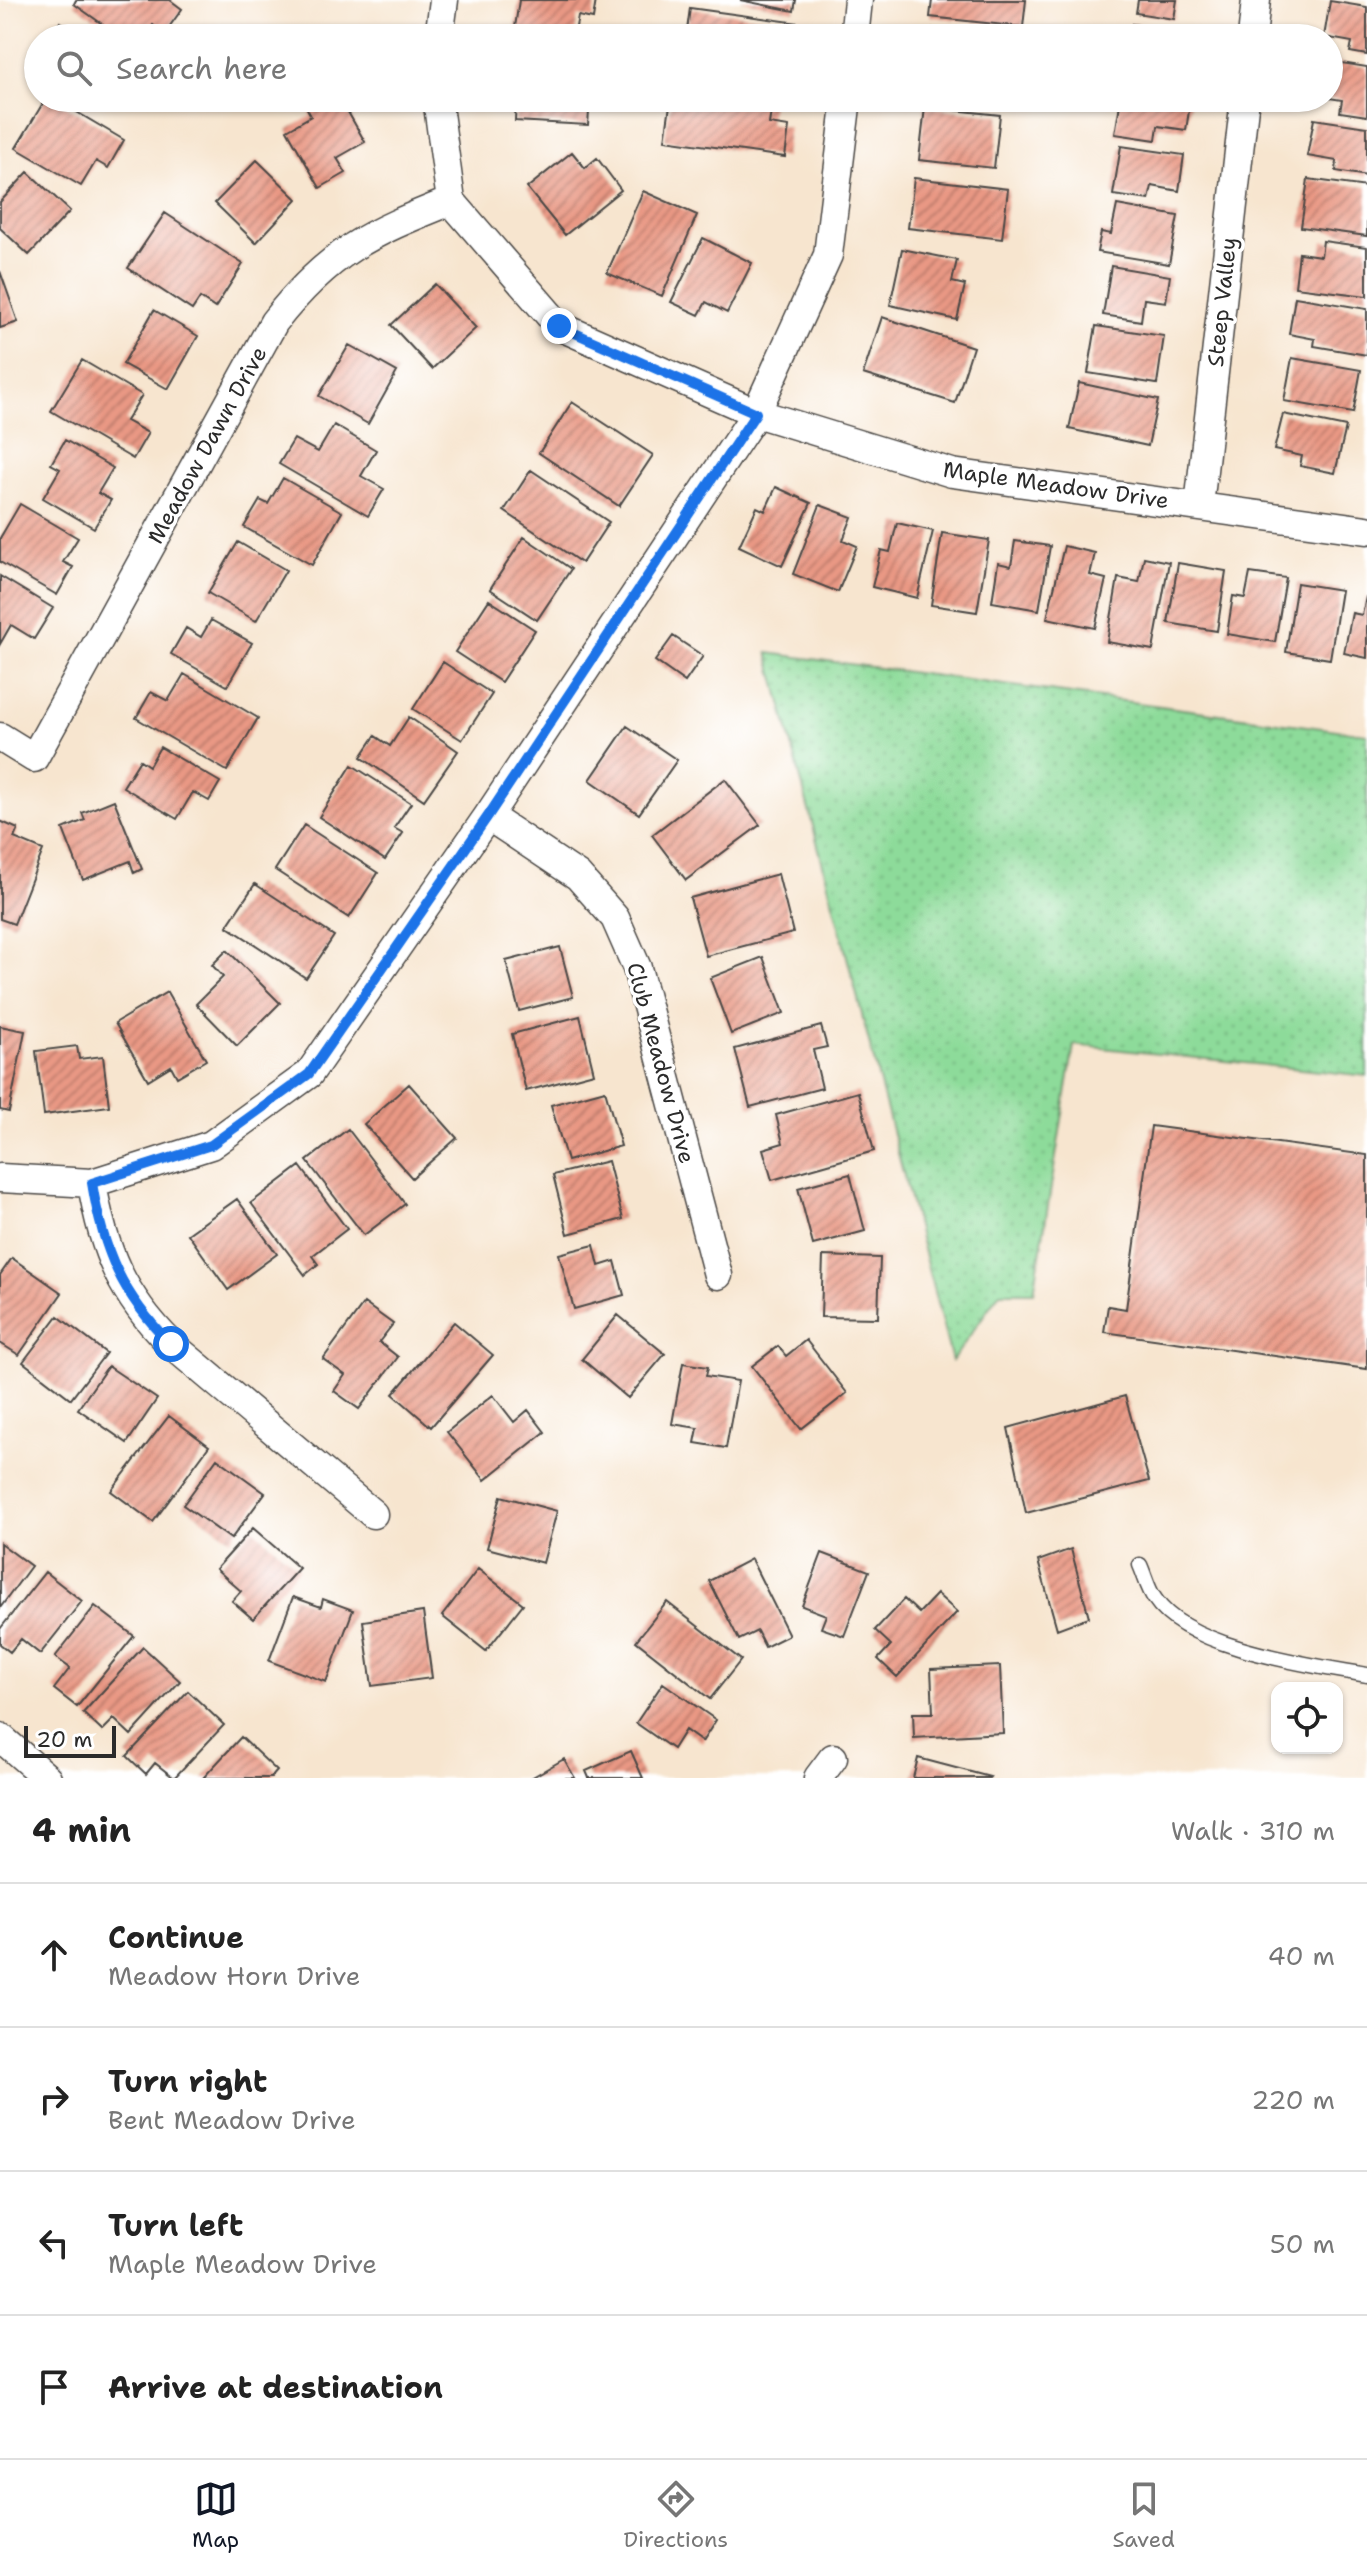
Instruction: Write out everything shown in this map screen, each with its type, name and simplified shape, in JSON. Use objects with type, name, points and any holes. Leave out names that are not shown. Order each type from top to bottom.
[{"type":"street","points":[[441,24],[444,0]]},
{"type":"street","points":[[855,24],[858,0]]},
{"type":"street","points":[[1253,24],[1256,0]]},
{"type":"street","points":[[439,112],[451,201]]},
{"type":"street","points":[[0,1178],[92,1183],[211,1145],[309,1074],[488,816],[756,413],[828,255],[845,112]]},
{"type":"street","name":"Steep Valley","points":[[1199,506],[1243,112]]},
{"type":"street","name":"Maple Meadow Drive","points":[[451,201],[559,326],[756,413],[952,473],[1367,530]]},
{"type":"street","name":"Meadow Dawn Drive","points":[[0,737],[34,758],[274,322],[306,282],[346,249],[391,225],[451,201]]},
{"type":"street","name":"Club Meadow Drive","points":[[488,816],[578,876],[615,918],[637,968],[718,1275]]},
{"type":"street","points":[[92,1183],[97,1216],[118,1279],[143,1315],[171,1344],[373,1514]]},
{"type":"street","points":[[0,1737],[47,1778]]},
{"type":"lane","points":[[1140,1565],[1155,1601],[1194,1631],[1262,1655],[1367,1675]]},
{"type":"green space","points":[[768,653],[1367,734],[1367,1076],[1074,1045],[1034,1292],[1000,1292],[952,1361]]},
{"type":"building","points":[[76,0],[170,0],[182,9],[171,24],[102,24],[74,4]]},
{"type":"building","points":[[519,0],[596,0],[593,19],[578,16],[577,24],[515,24]]},
{"type":"building","points":[[740,0],[796,0],[794,11]]},
{"type":"building","points":[[932,0],[1026,0],[1023,24],[930,17]]},
{"type":"building","points":[[1138,0],[1177,0],[1174,19],[1136,13]]},
{"type":"building","points":[[1330,1],[1367,7],[1367,55],[1350,52],[1352,42],[1343,40],[1343,24],[1326,24]]},
{"type":"building","points":[[690,8],[799,23],[799,24],[688,24]]},
{"type":"building","points":[[1343,63],[1367,67],[1367,116],[1340,112],[1343,112]]},
{"type":"building","points":[[38,112],[77,112],[124,140],[108,168],[96,161],[81,186],[16,148]]},
{"type":"building","points":[[309,112],[348,112],[365,142],[337,158],[346,173],[320,188],[287,130],[311,116]]},
{"type":"building","points":[[515,112],[589,112],[588,125],[515,121]]},
{"type":"building","points":[[669,112],[771,112],[769,124],[789,127],[785,157],[665,140]]},
{"type":"building","points":[[924,112],[1000,115],[994,168],[919,160]]},
{"type":"building","points":[[1119,112],[1189,112],[1186,130],[1158,126],[1156,140],[1115,134]]},
{"type":"building","points":[[1314,119],[1367,127],[1367,176],[1336,171],[1337,161],[1307,156]]},
{"type":"building","points":[[1121,146],[1184,155],[1179,191],[1152,186],[1149,200],[1113,195]]},
{"type":"building","points":[[572,152],[585,168],[597,158],[621,190],[565,235],[527,188]]},
{"type":"building","points":[[257,160],[297,199],[256,243],[215,203]]},
{"type":"building","points":[[28,172],[70,211],[29,255],[0,228],[0,202]]},
{"type":"building","points":[[914,178],[1008,189],[1002,239],[908,228]]},
{"type":"building","points":[[1308,179],[1367,187],[1367,236],[1301,227]]},
{"type":"building","points":[[643,191],[697,215],[662,296],[607,273]]},
{"type":"building","points":[[1117,205],[1178,216],[1169,264],[1097,252],[1101,232],[1111,234]]},
{"type":"building","points":[[165,213],[243,264],[215,308],[200,298],[192,310],[128,268]]},
{"type":"building","points":[[703,238],[752,263],[727,313],[706,302],[699,315],[671,302]]},
{"type":"building","points":[[1323,241],[1367,247],[1367,296],[1295,287],[1299,253],[1321,256]]},
{"type":"building","points":[[902,249],[957,260],[952,282],[965,285],[957,320],[890,305]]},
{"type":"building","points":[[1111,266],[1170,276],[1166,302],[1144,299],[1141,321],[1103,315]]},
{"type":"building","points":[[0,271],[18,322],[0,328]]},
{"type":"building","points":[[435,284],[476,328],[432,369],[391,325]]},
{"type":"building","points":[[1295,297],[1367,309],[1367,355],[1314,346],[1315,339],[1289,334]]},
{"type":"building","points":[[154,310],[198,336],[168,389],[123,364]]},
{"type":"building","points":[[882,317],[973,347],[955,403],[863,374]]},
{"type":"building","points":[[1096,326],[1164,336],[1157,384],[1088,373]]},
{"type":"building","points":[[349,345],[397,372],[368,424],[319,396]]},
{"type":"building","points":[[1292,358],[1361,370],[1353,413],[1284,401]]},
{"type":"building","points":[[82,360],[142,395],[126,421],[148,433],[133,459],[51,411]]},
{"type":"building","points":[[1079,383],[1158,400],[1148,446],[1069,429]]},
{"type":"building","points":[[572,402],[653,455],[619,506],[539,453]]},
{"type":"building","points":[[1283,414],[1346,427],[1335,473],[1300,466],[1302,456],[1274,450]]},
{"type":"building","points":[[334,425],[376,450],[361,476],[384,489],[368,516],[279,464],[294,439],[318,452]]},
{"type":"building","points":[[65,440],[113,468],[98,493],[111,500],[94,528],[43,498],[60,469],[51,464]]},
{"type":"building","points":[[531,470],[609,522],[582,563],[504,511]]},
{"type":"building","points":[[283,478],[342,512],[312,565],[244,527],[260,500],[268,504]]},
{"type":"building","points":[[776,487],[811,503],[782,566],[739,546],[757,507],[765,511]]},
{"type":"building","points":[[20,504],[78,538],[63,562],[73,567],[57,595],[0,562],[0,538]]},
{"type":"building","points":[[820,505],[852,517],[843,540],[857,546],[838,592],[793,574]]},
{"type":"building","points":[[897,523],[933,531],[917,598],[872,587],[881,550],[890,552]]},
{"type":"building","points":[[942,533],[989,540],[977,612],[931,605]]},
{"type":"building","points":[[524,537],[571,569],[537,620],[490,589]]},
{"type":"building","points":[[1015,541],[1050,546],[1039,610],[992,602],[998,563],[1011,566]]},
{"type":"building","points":[[238,542],[286,570],[256,621],[208,593]]},
{"type":"building","points":[[1064,546],[1095,553],[1090,575],[1106,579],[1095,628],[1047,618]]},
{"type":"building","points":[[1144,557],[1169,562],[1153,650],[1107,642],[1118,578],[1139,582]]},
{"type":"building","points":[[1178,563],[1226,571],[1217,631],[1168,623]]},
{"type":"building","points":[[1250,573],[1286,578],[1275,642],[1227,634],[1233,596],[1245,598]]},
{"type":"building","points":[[0,576],[53,608],[34,639],[11,625],[0,644]]},
{"type":"building","points":[[1297,583],[1341,590],[1330,659],[1286,652]]},
{"type":"building","points":[[1366,597],[1367,658],[1344,653],[1352,613],[1362,615]]},
{"type":"building","points":[[489,600],[535,630],[501,682],[455,652]]},
{"type":"building","points":[[211,620],[252,643],[227,686],[171,654],[186,628],[201,637]]},
{"type":"building","points":[[673,636],[703,656],[685,682],[655,661]]},
{"type":"building","points":[[443,662],[492,694],[462,740],[413,709]]},
{"type":"building","points":[[184,674],[258,718],[227,771],[136,718],[151,692],[168,701]]},
{"type":"building","points":[[409,717],[458,751],[424,800],[361,757],[375,736],[390,746]]},
{"type":"building","points":[[627,726],[677,760],[639,814],[590,780]]},
{"type":"building","points":[[160,747],[220,782],[209,801],[193,792],[177,819],[123,787],[140,760],[149,766]]},
{"type":"building","points":[[352,765],[411,803],[394,828],[403,833],[385,860],[319,817]]},
{"type":"building","points":[[725,779],[760,825],[686,880],[652,835]]},
{"type":"building","points":[[114,800],[142,869],[134,873],[130,861],[83,880],[63,829],[85,820],[82,813]]},
{"type":"building","points":[[0,821],[18,829],[14,838],[43,850],[14,924],[0,919]]},
{"type":"building","points":[[304,825],[378,873],[349,918],[275,870]]},
{"type":"building","points":[[778,874],[793,933],[706,956],[690,898]]},
{"type":"building","points":[[255,884],[334,936],[306,978],[227,926]]},
{"type":"building","points":[[560,947],[573,997],[519,1011],[506,961]]},
{"type":"building","points":[[227,950],[280,1003],[237,1046],[196,1004],[223,977],[212,965]]},
{"type":"building","points":[[763,957],[784,1013],[731,1034],[710,978]]},
{"type":"building","points":[[167,992],[206,1060],[177,1077],[171,1066],[148,1080],[115,1023]]},
{"type":"building","points":[[580,1016],[594,1073],[526,1091],[512,1034]]},
{"type":"building","points":[[0,1026],[25,1031],[9,1112],[0,1110]]},
{"type":"building","points":[[821,1026],[827,1047],[813,1050],[822,1088],[750,1107],[735,1049]]},
{"type":"building","points":[[77,1046],[79,1059],[103,1056],[109,1106],[44,1115],[36,1051]]},
{"type":"building","points":[[409,1084],[457,1138],[412,1178],[364,1124]]},
{"type":"building","points":[[605,1090],[621,1146],[567,1161],[551,1105]]},
{"type":"building","points":[[858,1092],[874,1151],[772,1180],[763,1149],[783,1143],[776,1115]]},
{"type":"building","points":[[1151,1126],[1367,1155],[1367,1369],[1104,1332],[1108,1306],[1126,1309]]},
{"type":"building","points":[[348,1129],[405,1204],[364,1235],[307,1161]]},
{"type":"building","points":[[608,1161],[623,1219],[568,1234],[553,1175]]},
{"type":"building","points":[[300,1166],[347,1229],[312,1256],[318,1264],[305,1275],[251,1203]]},
{"type":"building","points":[[850,1174],[865,1231],[813,1245],[798,1188]]},
{"type":"building","points":[[237,1199],[277,1254],[228,1290],[188,1234]]},
{"type":"building","points":[[594,1245],[599,1266],[615,1261],[624,1295],[574,1309],[559,1254]]},
{"type":"building","points":[[823,1256],[880,1258],[878,1318],[821,1317]]},
{"type":"building","points":[[12,1258],[62,1293],[19,1355],[0,1343],[0,1275]]},
{"type":"building","points":[[364,1303],[393,1324],[379,1342],[398,1357],[359,1409],[334,1391],[345,1375],[323,1359]]},
{"type":"building","points":[[618,1315],[665,1354],[628,1398],[582,1359]]},
{"type":"building","points":[[58,1316],[106,1353],[71,1399],[23,1362]]},
{"type":"building","points":[[454,1322],[493,1355],[431,1427],[393,1394]]},
{"type":"building","points":[[806,1340],[847,1393],[801,1429],[752,1366],[778,1346],[786,1356]]},
{"type":"building","points":[[683,1363],[708,1367],[706,1376],[738,1381],[726,1448],[695,1443],[698,1428],[672,1424]]},
{"type":"building","points":[[108,1366],[157,1399],[127,1443],[78,1409]]},
{"type":"building","points":[[493,1395],[514,1422],[528,1410],[545,1432],[485,1480],[447,1432]]},
{"type":"building","points":[[1125,1396],[1149,1481],[1026,1513],[1008,1428]]},
{"type":"building","points":[[169,1416],[209,1446],[153,1522],[111,1491]]},
{"type":"building","points":[[217,1458],[265,1493],[231,1539],[183,1505]]},
{"type":"building","points":[[501,1496],[557,1511],[543,1563],[487,1548]]},
{"type":"building","points":[[253,1528],[299,1568],[253,1619],[232,1601],[241,1591],[216,1569]]},
{"type":"building","points":[[0,1543],[31,1566],[0,1608]]},
{"type":"building","points":[[1071,1549],[1089,1617],[1057,1629],[1038,1561]]},
{"type":"building","points":[[822,1553],[869,1571],[844,1636],[821,1628],[826,1615],[802,1606]]},
{"type":"building","points":[[751,1559],[789,1635],[765,1647],[757,1631],[739,1640],[709,1581]]},
{"type":"building","points":[[478,1569],[523,1604],[486,1651],[442,1616]]},
{"type":"building","points":[[45,1572],[82,1601],[40,1654],[21,1639],[10,1652],[0,1644],[0,1629]]},
{"type":"building","points":[[937,1594],[957,1612],[897,1677],[878,1659],[891,1645],[875,1630],[904,1599],[919,1613]]},
{"type":"building","points":[[293,1597],[321,1607],[323,1599],[353,1610],[326,1682],[269,1661]]},
{"type":"building","points":[[667,1602],[741,1660],[710,1699],[636,1641]]},
{"type":"building","points":[[95,1606],[134,1636],[77,1707],[54,1689],[70,1668],[55,1657]]},
{"type":"building","points":[[423,1612],[432,1678],[372,1686],[363,1621]]},
{"type":"building","points":[[143,1647],[180,1681],[131,1735],[114,1719],[102,1731],[83,1713]]},
{"type":"building","points":[[1000,1666],[1003,1733],[914,1738],[913,1713],[933,1713],[931,1669]]},
{"type":"building","points":[[663,1683],[716,1720],[702,1742],[685,1730],[673,1749],[636,1723]]},
{"type":"building","points":[[188,1691],[224,1725],[174,1778],[155,1763],[146,1774],[127,1756]]},
{"type":"building","points":[[241,1737],[277,1771],[271,1778],[203,1778]]},
{"type":"building","points":[[631,1751],[643,1778],[589,1778],[586,1771]]},
{"type":"building","points":[[918,1758],[990,1777],[913,1778]]},
{"type":"building","points":[[564,1759],[575,1778],[531,1778]]},
{"type":"route","points":[[171,1344],[143,1315],[118,1279],[97,1216],[92,1183],[211,1145],[309,1074],[488,816],[756,413],[559,326]]}]
